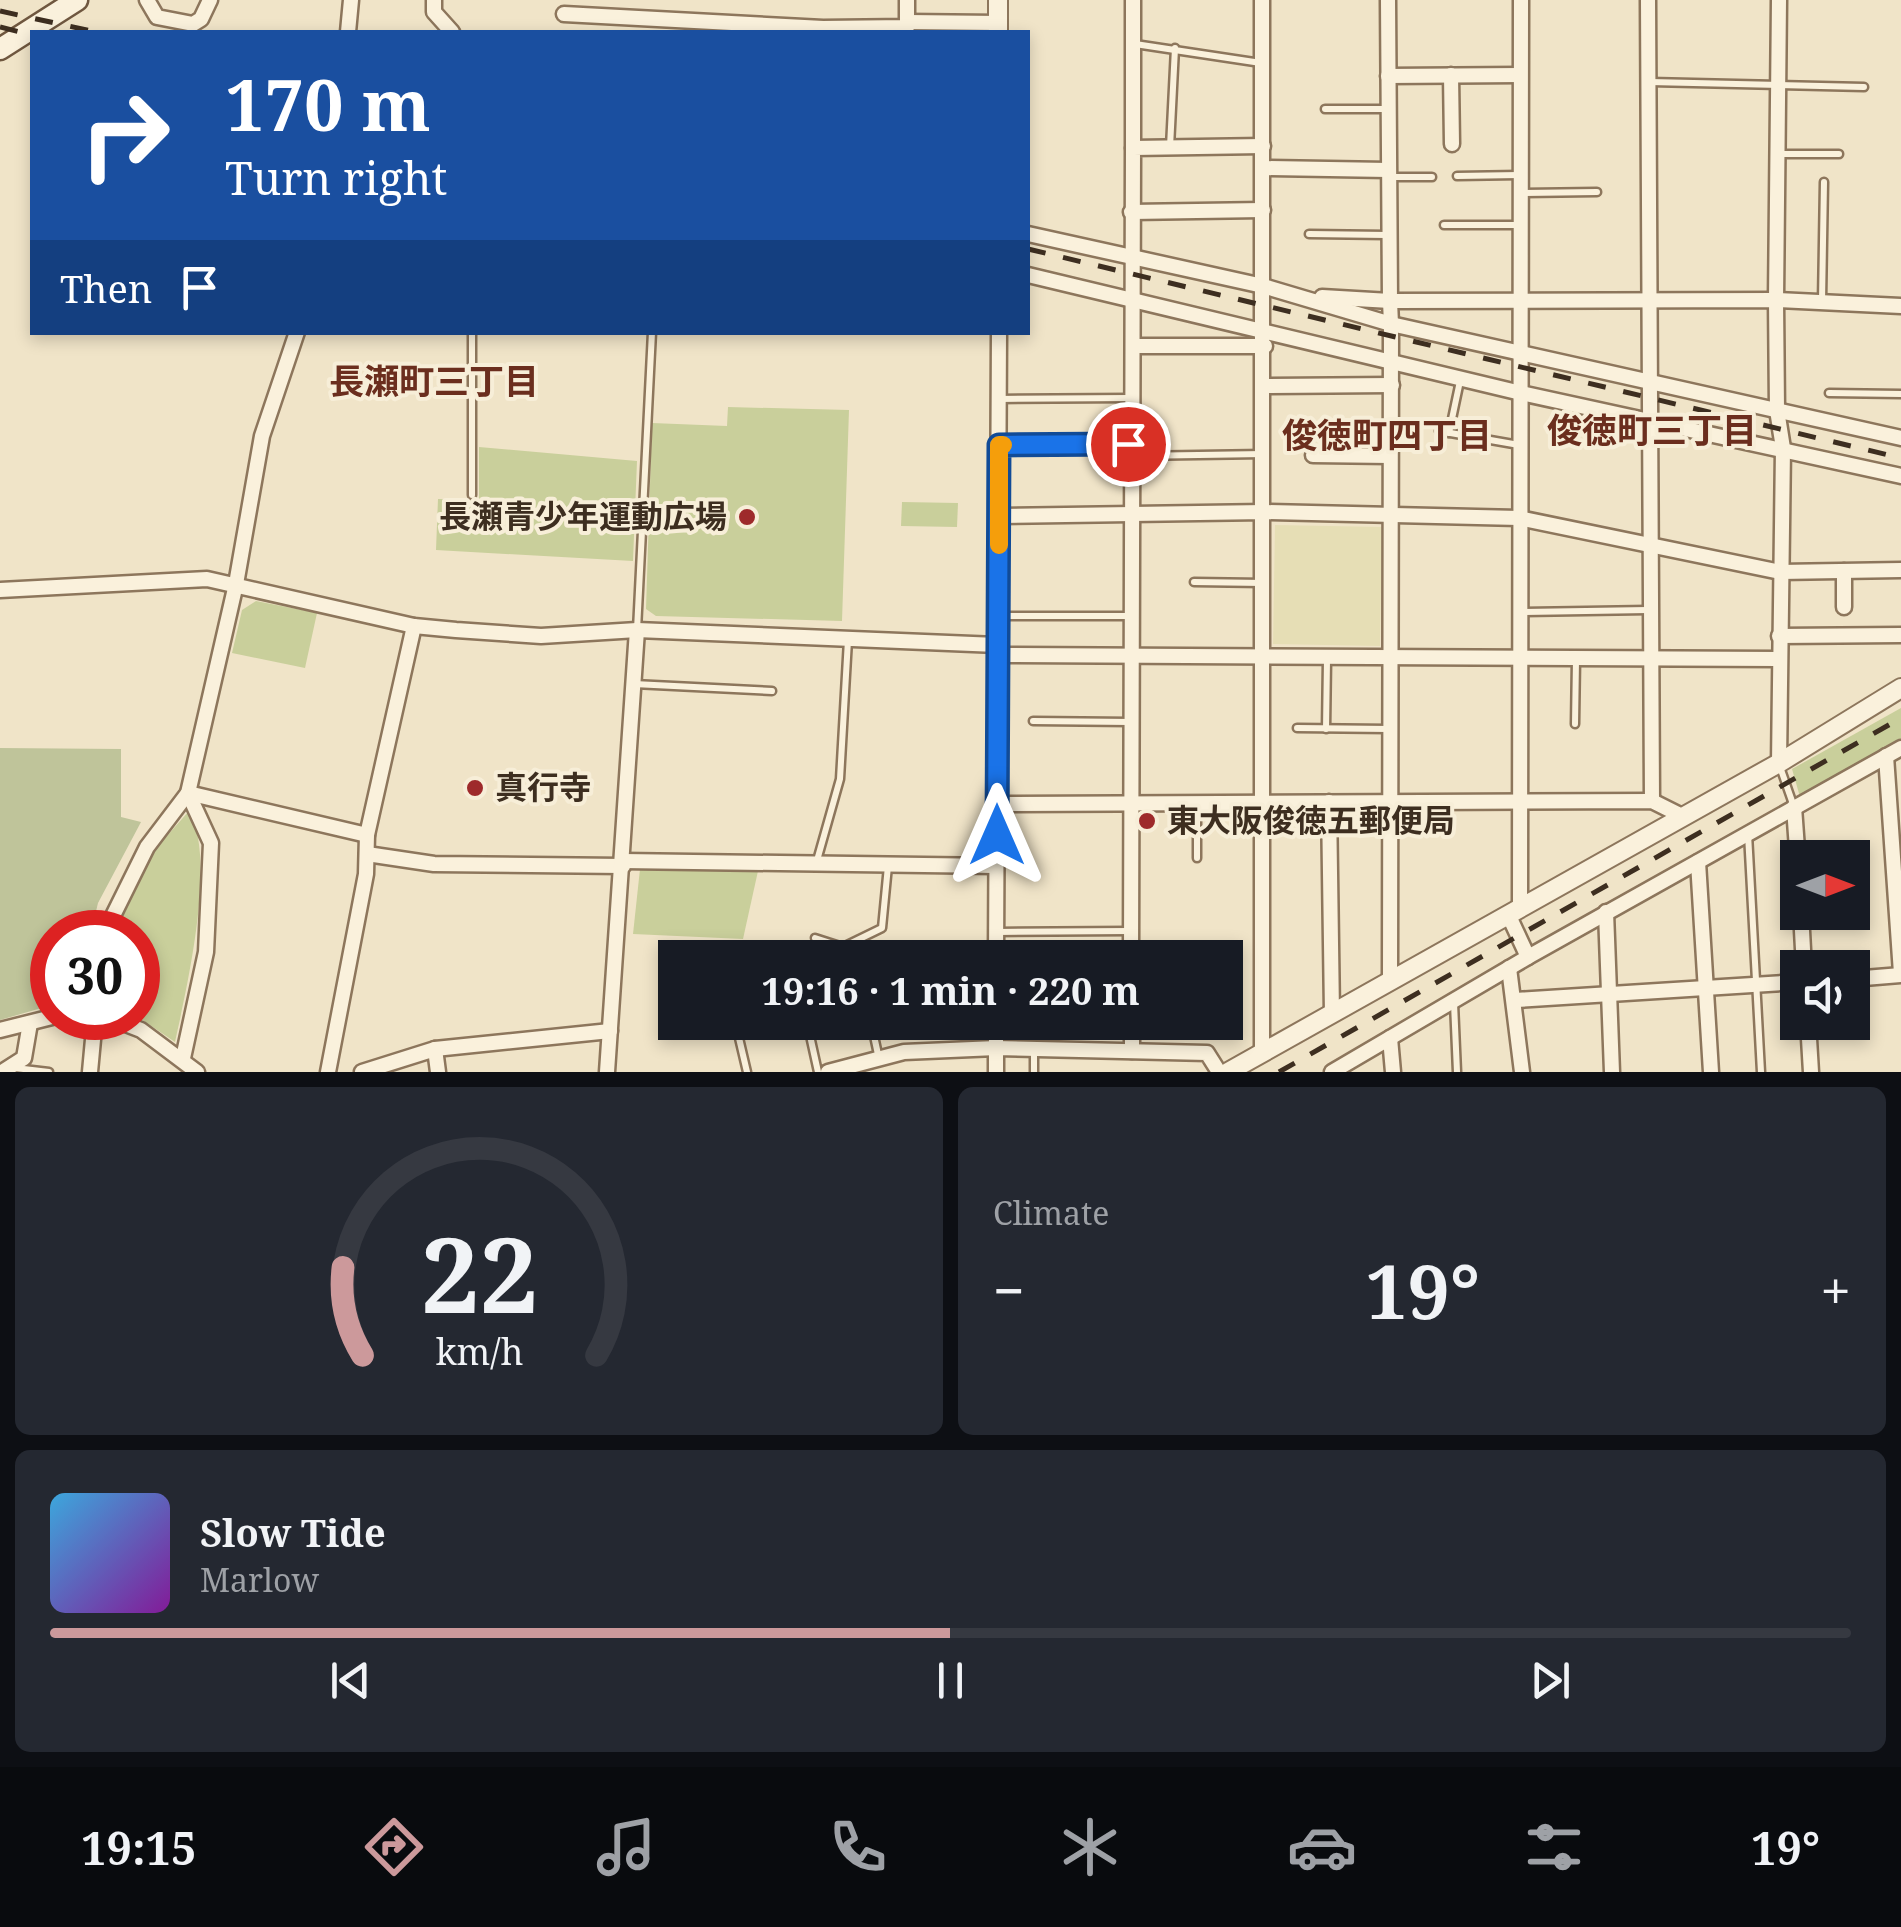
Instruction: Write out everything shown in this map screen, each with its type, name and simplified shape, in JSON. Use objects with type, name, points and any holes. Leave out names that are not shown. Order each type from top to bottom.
[{"type":"main road","points":[[4,43],[65,3]]},
{"type":"street","points":[[147,0],[157,17],[193,24],[201,19],[210,0]]},
{"type":"street","points":[[348,30],[351,0]]},
{"type":"street","points":[[434,0],[434,12],[450,30]]},
{"type":"street","points":[[564,14],[591,25],[883,30],[906,27],[906,0]]},
{"type":"street","points":[[906,22],[998,28],[998,0]]},
{"type":"street","points":[[1131,940],[1132,0]]},
{"type":"street","points":[[1262,0],[1263,210],[1271,288],[1265,330],[1262,1053]]},
{"type":"street","points":[[1388,0],[1392,358],[1390,981]]},
{"type":"street","points":[[1520,0],[1521,658],[1514,910],[1528,956]]},
{"type":"street","points":[[1648,0],[1652,801]]},
{"type":"street","points":[[1778,763],[1783,448],[1777,410],[1776,300],[1779,0]]},
{"type":"street","points":[[1452,75],[1452,144]]},
{"type":"street","points":[[1388,76],[1520,75]]},
{"type":"street","points":[[1132,148],[1263,146]]},
{"type":"street","points":[[1263,168],[1388,174]]},
{"type":"street","points":[[1131,212],[1263,210]]},
{"type":"street","points":[[1030,234],[1271,288],[1391,324],[1520,355],[1901,438]]},
{"type":"street","points":[[1030,275],[1392,358],[1520,392],[1901,476]]},
{"type":"street","points":[[1271,288],[1390,301],[1648,304],[1776,300],[1901,306]]},
{"type":"street","points":[[116,910],[146,847],[188,793],[236,584],[262,436],[296,335]]},
{"type":"street","points":[[996,940],[999,335]]},
{"type":"street","points":[[1133,346],[1265,346]]},
{"type":"street","points":[[1265,386],[1392,386]]},
{"type":"street","points":[[1313,455],[1390,456]]},
{"type":"street","points":[[1000,516],[1265,512],[1519,518],[1780,572],[1901,570]]},
{"type":"street","points":[[1844,571],[1844,607]]},
{"type":"street","points":[[0,590],[208,580],[414,626],[541,636],[638,630],[1131,656],[1778,658]]},
{"type":"street","points":[[328,1072],[367,854],[366,835],[414,626]]},
{"type":"street","points":[[608,1072],[638,630]]},
{"type":"street","points":[[1778,636],[1901,635]]},
{"type":"street","points":[[1228,1072],[1778,763],[1901,688]]},
{"type":"street","points":[[1332,1072],[1528,956],[1901,748]]},
{"type":"street","points":[[1870,977],[1901,974],[1886,756]]},
{"type":"street","points":[[188,793],[366,835]]},
{"type":"street","points":[[183,1058],[206,952],[211,842],[188,793]]},
{"type":"street","points":[[997,804],[1131,800],[1519,805],[1652,801],[1682,816]]},
{"type":"street","points":[[1329,802],[1332,1014]]},
{"type":"street","points":[[1794,806],[1796,840]]},
{"type":"street","points":[[367,854],[434,864],[996,866]]},
{"type":"street","points":[[1698,862],[1711,1072]]},
{"type":"street","points":[[1606,912],[1612,1072]]},
{"type":"street","points":[[1509,968],[1522,1072]]},
{"type":"street","points":[[1516,1000],[1780,983]]},
{"type":"street","points":[[0,1030],[30,1023],[24,1058],[6,1070]]},
{"type":"street","points":[[362,1072],[435,1050],[610,1031]]},
{"type":"street","points":[[1390,1038],[1393,1072]]},
{"type":"street","points":[[90,1072],[93,1040]]},
{"type":"street","points":[[155,1040],[197,1072]]},
{"type":"street","points":[[996,1040],[996,1072]]},
{"type":"street","points":[[1132,1040],[1132,1051]]},
{"type":"street","points":[[1809,1040],[1811,1072]]},
{"type":"street","points":[[828,1072],[904,1052],[996,1048],[1207,1053],[1219,1072]]},
{"type":"street","points":[[435,1050],[438,1072]]},
{"type":"lane","points":[[1132,44],[1262,63]]},
{"type":"lane","points":[[1170,148],[1175,48]]},
{"type":"lane","points":[[1648,82],[1864,87]]},
{"type":"lane","points":[[1326,109],[1388,108]]},
{"type":"lane","points":[[1778,154],[1839,154]]},
{"type":"lane","points":[[1388,174],[1432,176]]},
{"type":"lane","points":[[1457,176],[1520,175]]},
{"type":"lane","points":[[1822,303],[1824,182]]},
{"type":"lane","points":[[1520,193],[1597,192]]},
{"type":"lane","points":[[1444,225],[1520,225]]},
{"type":"lane","points":[[1309,234],[1389,235]]},
{"type":"lane","points":[[472,335],[472,495]]},
{"type":"lane","points":[[638,630],[652,335]]},
{"type":"lane","points":[[1448,433],[1461,377]]},
{"type":"lane","points":[[1829,392],[1901,394]]},
{"type":"lane","points":[[999,399],[1133,398]]},
{"type":"lane","points":[[1438,431],[1520,445]]},
{"type":"lane","points":[[999,445],[1265,454]]},
{"type":"lane","points":[[1194,582],[1264,583]]},
{"type":"lane","points":[[1520,612],[1649,610]]},
{"type":"lane","points":[[998,616],[1132,616]]},
{"type":"lane","points":[[816,864],[840,779],[848,639]]},
{"type":"lane","points":[[1326,728],[1327,656]]},
{"type":"lane","points":[[1575,724],[1576,657]]},
{"type":"lane","points":[[634,684],[772,691]]},
{"type":"lane","points":[[1032,722],[1131,722]]},
{"type":"lane","points":[[1297,728],[1390,729]]},
{"type":"lane","points":[[1778,763],[1794,806]]},
{"type":"lane","points":[[1197,801],[1197,858]]},
{"type":"lane","points":[[1748,833],[1761,1072]]},
{"type":"lane","points":[[815,938],[843,946],[882,928],[888,864]]},
{"type":"lane","points":[[996,932],[1131,930]]},
{"type":"lane","points":[[1454,1000],[1458,1072]]},
{"type":"lane","points":[[739,1040],[747,1072]]},
{"type":"lane","points":[[811,1040],[818,1072]]},
{"type":"lane","points":[[875,1040],[879,1059]]},
{"type":"lane","points":[[1034,1049],[1034,1072]]},
{"type":"lane","points":[[6,1070],[48,1072]]},
{"type":"shaded area","points":[[1275,525],[1382,527],[1380,646],[1273,644]]},
{"type":"green space","name":"長瀬青少年運動広場","points":[[728,407],[849,410],[842,621],[656,616],[646,609],[652,423],[727,426]]},
{"type":"green space","points":[[479,447],[637,461],[633,561],[436,550],[438,499],[479,500]]},
{"type":"green space","points":[[902,502],[958,503],[957,527],[901,526]]},
{"type":"green space","points":[[256,601],[317,613],[305,668],[232,653],[242,610]]},
{"type":"green space","points":[[1901,708],[1901,741],[1800,797],[1792,769]]},
{"type":"green space","points":[[0,748],[121,749],[121,817],[141,822],[96,910],[30,910],[30,1011],[0,1020]]},
{"type":"green space","points":[[189,811],[197,832],[200,890],[175,1042],[160,1032],[160,910],[126,910],[151,854]]},
{"type":"green space","points":[[640,869],[758,871],[743,939],[633,934]]},
{"type":"railway","points":[[0,11],[87,30]]},
{"type":"railway","points":[[0,27],[30,34]]},
{"type":"railway","points":[[1030,249],[1901,458]]},
{"type":"railway","points":[[1279,1072],[1901,718]]},
{"type":"slow traffic","points":[[999,545],[999,445],[1003,445]]},
{"type":"place","name":"長瀬青少年運動広場","points":[[747,517]]},
{"type":"place","name":"真行寺","points":[[475,788]]},
{"type":"place","name":"東大阪俊徳五郵便局","points":[[1147,821]]},
{"type":"district","name":"長瀬町三丁目","points":[[434,382]]},
{"type":"district","name":"俊徳町三丁目","points":[[1652,431]]},
{"type":"district","name":"俊徳町四丁目","points":[[1387,436]]},
{"type":"route","points":[[997,835],[999,445],[1128,444]]}]
